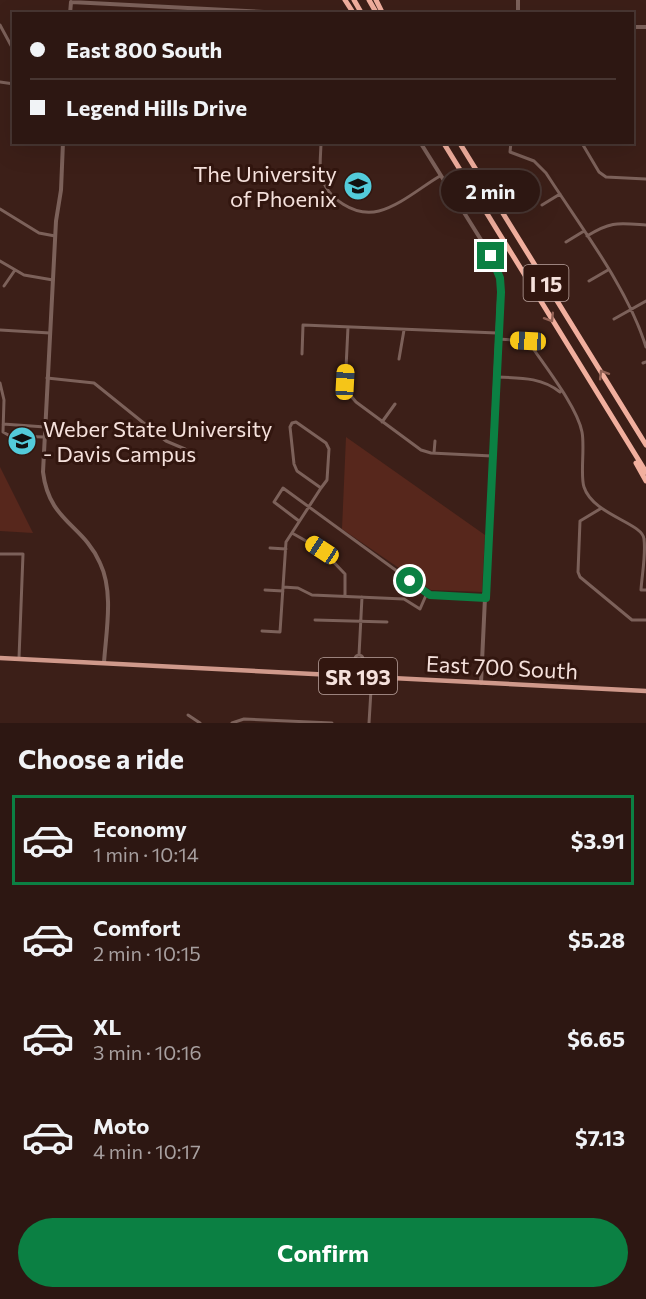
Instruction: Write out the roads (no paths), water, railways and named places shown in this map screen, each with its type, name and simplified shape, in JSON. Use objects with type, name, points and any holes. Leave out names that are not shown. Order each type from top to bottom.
[{"type":"highway","name":"I 15","points":[[443,144],[646,472]]},
{"type":"highway","name":"I 15","points":[[460,144],[646,445]]},
{"type":"highway","points":[[610,414],[646,481]]},
{"type":"highway","points":[[633,424],[646,438]]},
{"type":"main road","name":"SR 193","points":[[0,658],[104,663]]},
{"type":"main road","name":"East 700 South","points":[[104,663],[646,691]]},
{"type":"street","points":[[192,8],[193,0]]},
{"type":"street","points":[[71,1],[267,12]]},
{"type":"street","points":[[0,25],[12,47]]},
{"type":"street","points":[[63,144],[52,280],[43,472],[46,491],[60,515],[83,538],[103,568],[108,591],[104,663]]},
{"type":"street","points":[[321,144],[320,169],[327,189],[344,205],[355,210],[379,211],[441,175]]},
{"type":"street","points":[[421,144],[496,265],[500,278],[481,683]]},
{"type":"street","points":[[511,144],[510,152],[534,161],[546,173],[560,194],[631,309],[646,347]]},
{"type":"street","points":[[583,145],[599,172],[606,177],[646,179]]},
{"type":"street","points":[[542,205],[560,194]]},
{"type":"street","points":[[0,209],[39,233],[55,236]]},
{"type":"street","points":[[587,236],[604,226],[617,223],[646,225]]},
{"type":"street","points":[[566,242],[584,231]]},
{"type":"street","points":[[0,261],[31,277],[52,280]]},
{"type":"street","points":[[4,286],[15,270]]},
{"type":"street","points":[[589,281],[608,270]]},
{"type":"street","points":[[614,319],[646,301]]},
{"type":"street","points":[[302,354],[303,325],[499,333]]},
{"type":"street","points":[[348,327],[345,389],[349,396],[421,450],[434,453],[492,456]]},
{"type":"street","points":[[0,330],[50,333]]},
{"type":"street","points":[[399,359],[404,330]]},
{"type":"street","points":[[498,339],[528,341],[578,418],[584,456],[583,485],[589,498],[600,509],[640,529],[645,537],[641,590],[646,590]]},
{"type":"street","points":[[496,376],[537,379],[550,384],[564,395]]},
{"type":"street","points":[[47,378],[94,382],[166,441],[185,449]]},
{"type":"street","points":[[0,383],[4,400],[3,432],[5,435],[44,438]]},
{"type":"street","points":[[382,422],[395,404]]},
{"type":"street","points":[[262,632],[280,632],[286,542],[327,480],[329,449],[326,443],[296,422],[292,423],[290,427],[294,464],[297,471],[321,488]]},
{"type":"street","points":[[3,424],[45,427]]},
{"type":"street","points":[[434,453],[435,441]]},
{"type":"street","points":[[299,521],[274,502],[283,488],[430,595],[486,598]]},
{"type":"street","points":[[600,509],[580,521],[578,572],[580,577],[632,620],[646,620]]},
{"type":"street","points":[[292,533],[322,550],[345,574],[345,596]]},
{"type":"street","points":[[270,548],[286,549]]},
{"type":"street","points":[[0,554],[23,554],[19,659]]},
{"type":"street","points":[[265,590],[298,588],[312,595],[404,599],[420,609],[427,593]]},
{"type":"street","points":[[358,676],[359,663],[363,660],[359,655],[362,597]]},
{"type":"street","points":[[315,620],[387,622]]},
{"type":"street","points":[[369,723],[371,690]]},
{"type":"street","points":[[188,715],[200,723]]},
{"type":"street","points":[[232,723],[244,719],[332,723]]},
{"type":"place","name":"The University of Phoenix","points":[[358,186]]},
{"type":"place","name":"Weber State University - Davis Campus","points":[[22,441]]}]
